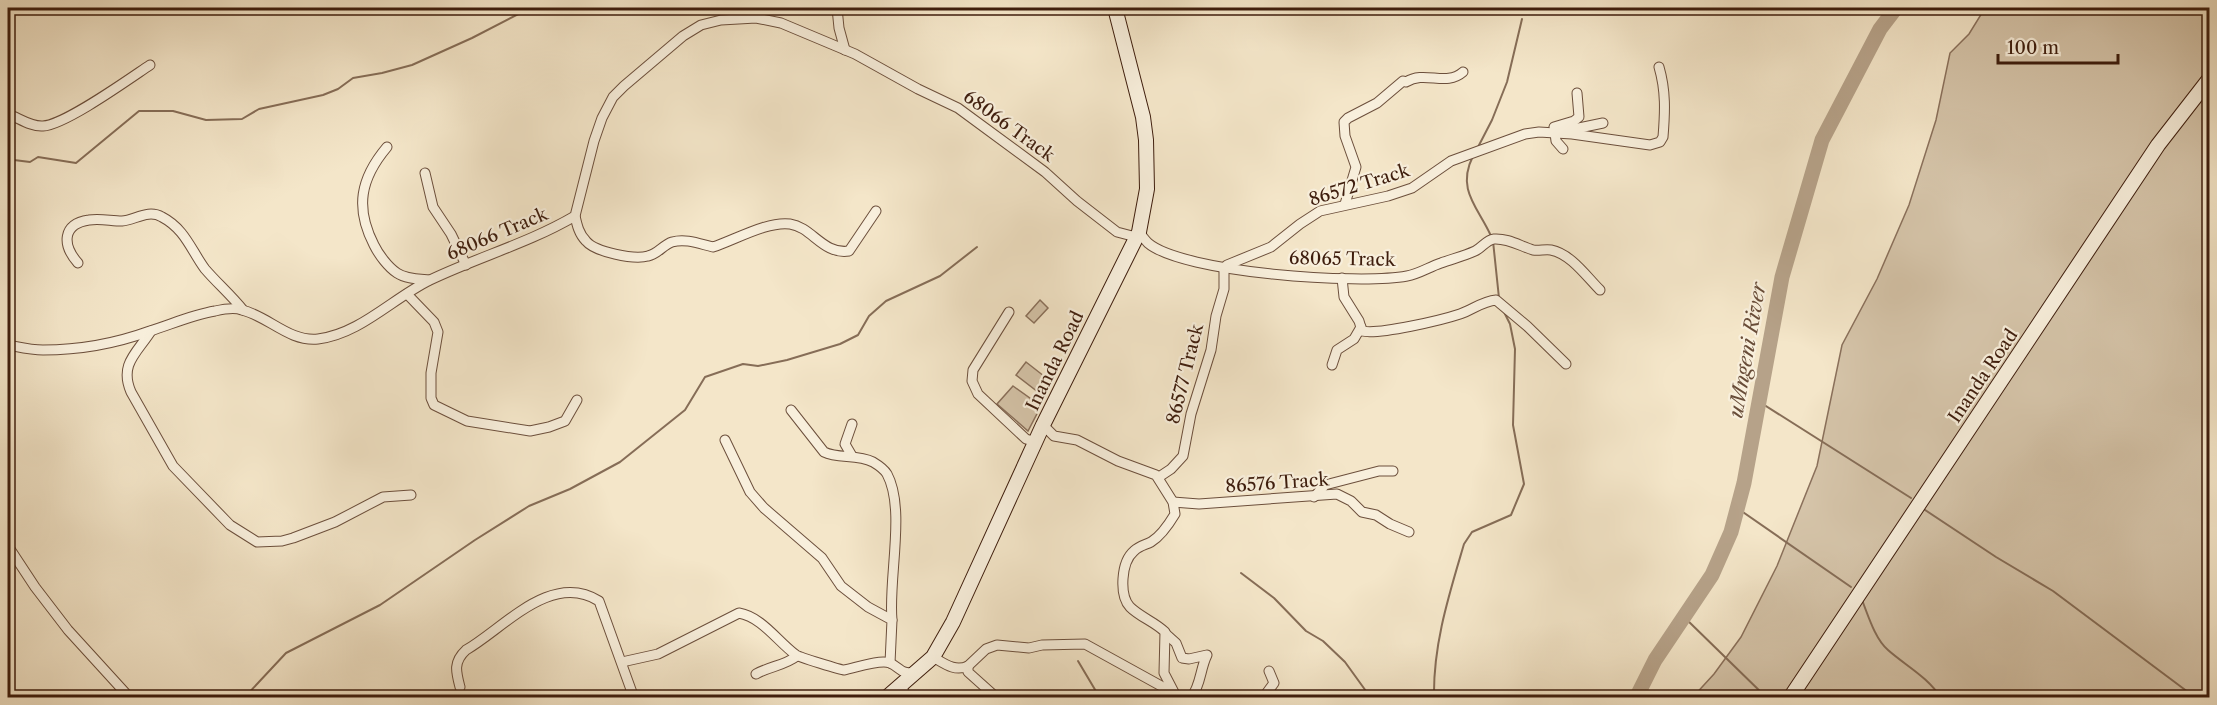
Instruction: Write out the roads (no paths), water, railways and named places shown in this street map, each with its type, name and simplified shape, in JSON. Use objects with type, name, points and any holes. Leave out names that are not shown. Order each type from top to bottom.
[{"type":"street","points":[[837,8],[845,50]]},
{"type":"street","name":"Inanda Road","points":[[886,698],[904,691],[915,674],[933,657],[953,622],[1043,425],[1138,235],[1147,189],[1146,140],[1143,117],[1115,8]]},
{"type":"street","name":"68066 Track","points":[[8,345],[43,350],[108,343],[199,314],[227,309],[243,310],[294,335],[316,339],[358,324],[429,280],[544,233],[575,216],[594,141],[613,97],[683,36],[701,25],[721,20],[756,18],[781,23],[845,50],[965,112],[1045,172],[1117,232],[1138,235]]},
{"type":"street","points":[[8,114],[39,126],[52,125],[108,93],[150,65]]},
{"type":"street","name":"86572 Track","points":[[1224,268],[1231,262],[1270,247],[1320,210],[1379,198],[1412,188],[1438,168],[1507,139],[1540,132],[1650,145],[1660,142],[1663,137],[1666,99],[1665,84],[1659,67]]},
{"type":"street","points":[[1345,204],[1356,167],[1345,136],[1346,119],[1370,108],[1403,81],[1406,82],[1418,76],[1453,79],[1463,72]]},
{"type":"street","name":"Inanda Road","points":[[1790,698],[2158,145],[2210,78]]},
{"type":"street","points":[[1540,132],[1564,125],[1579,117],[1577,93]]},
{"type":"street","points":[[1563,149],[1556,141],[1555,133],[1603,123]]},
{"type":"street","points":[[387,147],[375,161],[367,177],[362,211],[365,224],[376,250],[397,273],[429,280]]},
{"type":"street","points":[[425,173],[433,207],[451,234],[466,265]]},
{"type":"street","points":[[575,216],[578,229],[588,244],[607,252],[640,258],[652,255],[674,242],[696,242],[715,247],[742,235],[781,224],[800,227],[815,240],[840,251],[849,251],[876,211]]},
{"type":"street","points":[[78,263],[67,246],[68,232],[74,225],[87,220],[128,220],[150,214],[162,217],[190,242],[204,268],[243,310]]},
{"type":"street","name":"68065 Track","points":[[1138,235],[1159,249],[1224,268],[1283,275],[1342,278],[1409,276],[1472,253],[1490,240],[1497,239],[1535,250],[1554,251],[1575,264],[1600,290]]},
{"type":"street","name":"86577 Track","points":[[1159,477],[1183,456],[1185,437],[1207,368],[1214,325],[1224,289],[1224,268]]},
{"type":"street","points":[[1342,278],[1344,297],[1362,331],[1393,330],[1450,317],[1488,301],[1496,300],[1566,364]]},
{"type":"street","points":[[407,294],[434,322],[438,332],[431,373],[431,398],[434,405],[467,421],[530,431],[565,421],[577,400]]},
{"type":"street","points":[[1009,312],[972,373],[972,381],[989,404],[1026,439],[1036,441]]},
{"type":"street","points":[[1332,365],[1337,350],[1353,341],[1361,327]]},
{"type":"street","points":[[151,331],[129,363],[127,383],[131,393],[173,466],[230,525],[247,537],[256,542],[282,541],[334,522],[383,497],[411,495]]},
{"type":"street","points":[[792,410],[824,452],[872,462],[885,471],[892,487],[895,503],[890,601],[892,620],[890,663]]},
{"type":"street","points":[[852,424],[845,444],[852,456]]},
{"type":"street","points":[[1043,425],[1054,436],[1077,440],[1118,461],[1149,471],[1159,477],[1173,502],[1175,514],[1162,532],[1130,555],[1122,583],[1129,606],[1161,628],[1176,643],[1182,658],[1189,659],[1207,655],[1202,665],[1197,689],[1191,698]]},
{"type":"street","points":[[725,440],[744,481],[758,501],[776,520],[822,558],[841,586],[868,607],[892,620]]},
{"type":"street","points":[[1314,497],[1325,485],[1379,471],[1392,471]]},
{"type":"street","name":"86576 Track","points":[[1173,502],[1199,504],[1337,494],[1351,501],[1362,512],[1376,514],[1390,524],[1409,532]]},
{"type":"street","points":[[8,546],[35,587],[68,630],[130,698]]},
{"type":"street","points":[[460,687],[456,665],[461,655],[530,604],[573,592],[584,593],[599,601],[634,698]]},
{"type":"street","points":[[622,663],[658,654],[740,613],[760,624],[797,656],[837,670],[868,664],[890,663],[906,674],[915,674]]},
{"type":"street","points":[[1166,634],[1164,673],[1176,698]]},
{"type":"street","points":[[933,657],[948,667],[962,669],[986,649],[997,645],[1029,648],[1042,645],[1085,644],[1163,687],[1176,698]]},
{"type":"street","points":[[756,674],[770,666],[784,664],[797,656]]},
{"type":"street","points":[[968,666],[968,672],[997,698]]},
{"type":"street","points":[[1263,698],[1274,683],[1269,671]]},
{"type":"waterway","points":[[8,156],[14,160],[30,162],[38,157],[76,163],[139,111],[173,111],[206,120],[242,119],[259,109],[323,95],[338,89],[353,78],[412,65],[530,8]]},
{"type":"waterway","name":"uMngeni River","points":[[1636,698],[1655,660],[1712,575],[1731,532],[1744,483],[1782,277],[1822,140],[1880,29],[1896,8]]},
{"type":"waterway","points":[[1477,149],[1492,120],[1507,82],[1522,19]]},
{"type":"waterway","points":[[1473,156],[1468,168],[1468,189],[1491,236]]},
{"type":"waterway","points":[[1493,241],[1499,298]]},
{"type":"waterway","points":[[244,698],[286,653],[380,605],[529,506],[570,489],[620,462],[685,410],[705,377],[743,364],[758,366],[840,344],[858,335],[869,316],[886,301],[940,276],[977,247]]},
{"type":"waterway","points":[[1434,698],[1439,639],[1464,544],[1472,532],[1511,515],[1524,484],[1513,425],[1515,349],[1510,324],[1504,312]]},
{"type":"waterway","points":[[1758,401],[1911,498]]},
{"type":"waterway","points":[[1737,508],[1851,587]]},
{"type":"waterway","points":[[1922,508],[2053,591],[2196,698]]},
{"type":"waterway","points":[[1241,573],[1274,598],[1306,631],[1323,641],[1345,662],[1371,698]]},
{"type":"waterway","points":[[1862,600],[1872,626],[1883,645],[1923,678],[1941,698]]},
{"type":"waterway","points":[[1684,617],[1767,698]]},
{"type":"waterway","points":[[1078,661],[1100,698]]}]
